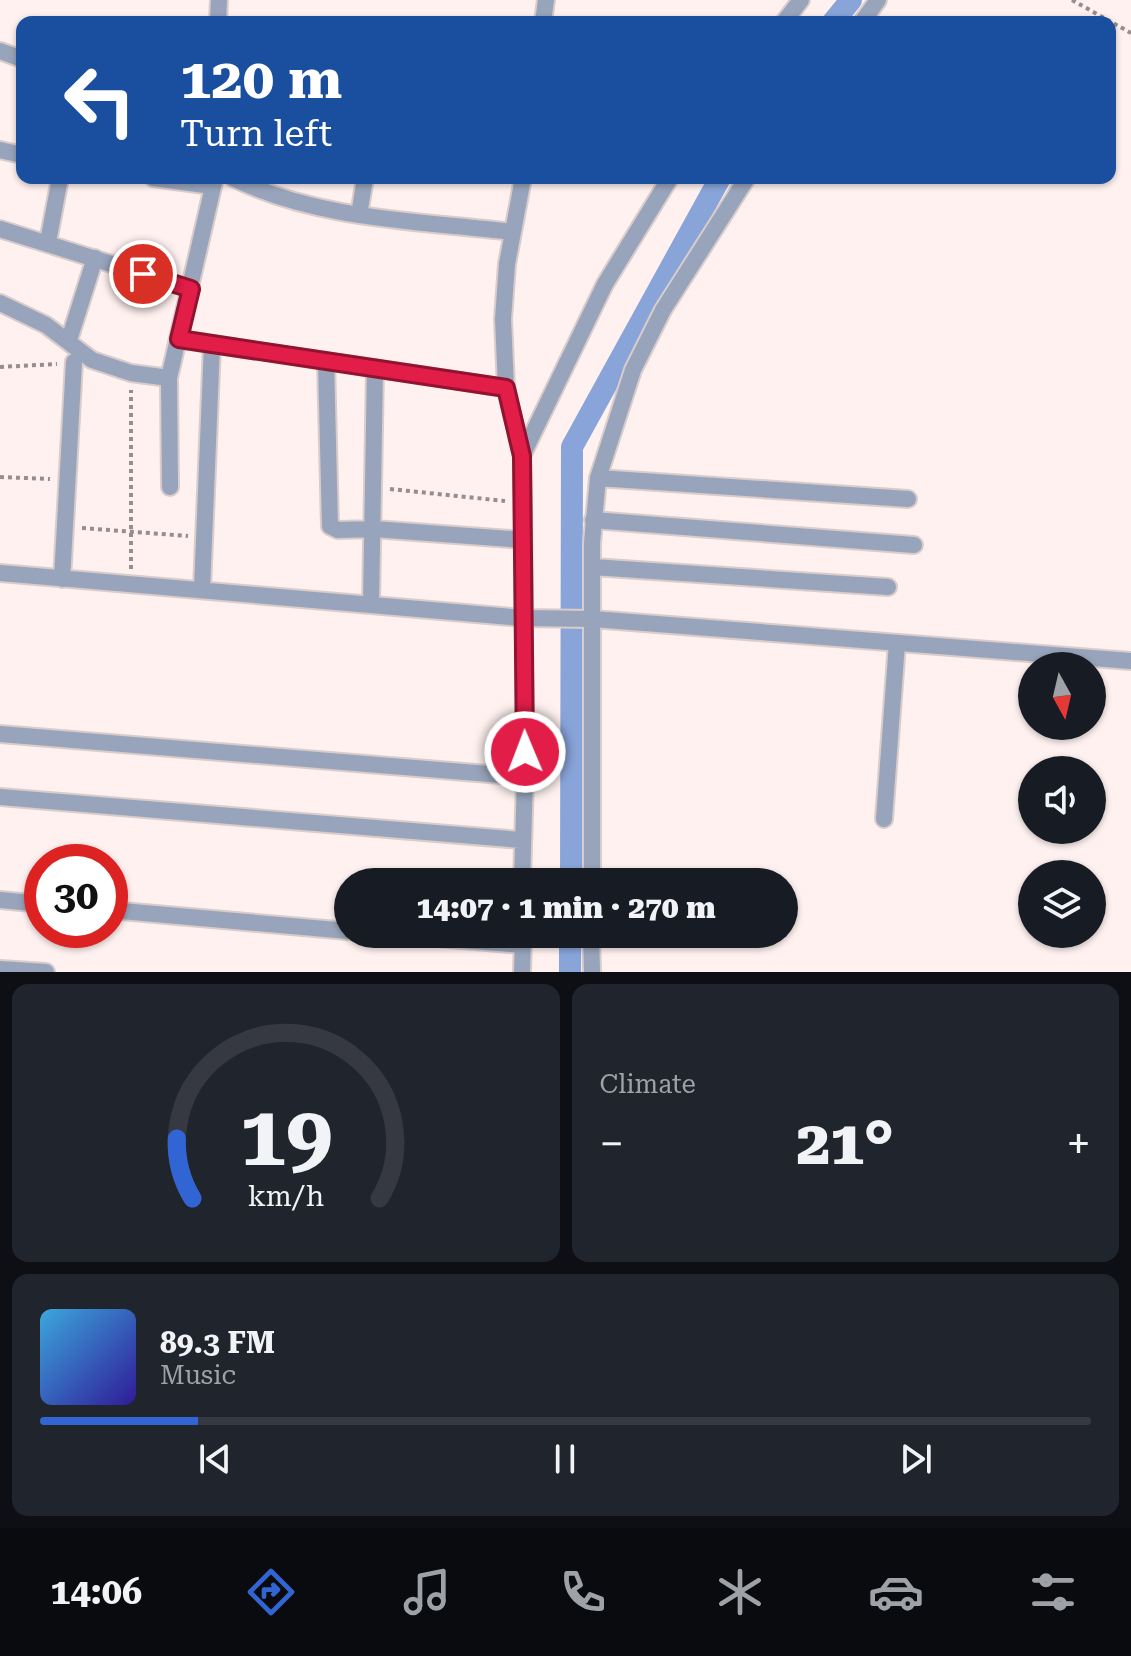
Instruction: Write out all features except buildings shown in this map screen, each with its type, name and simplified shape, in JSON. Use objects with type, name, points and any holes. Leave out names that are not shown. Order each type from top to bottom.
[{"type":"street","points":[[789,16],[801,0]]},
{"type":"street","points":[[48,242],[59,184]]},
{"type":"street","points":[[170,487],[169,378],[214,184]]},
{"type":"street","points":[[246,184],[312,205],[359,215],[512,232]]},
{"type":"street","points":[[359,215],[364,184]]},
{"type":"street","points":[[522,184],[503,305],[506,388],[522,456],[525,777],[522,868]]},
{"type":"street","points":[[522,456],[605,284],[666,184]]},
{"type":"street","points":[[592,868],[586,619],[593,567],[593,520],[598,478],[633,370],[663,310],[743,184]]},
{"type":"street","points":[[0,229],[191,289]]},
{"type":"street","points":[[69,340],[95,258]]},
{"type":"street","points":[[0,303],[46,325],[92,360],[131,373],[169,378]]},
{"type":"street","points":[[179,339],[506,388]]},
{"type":"street","points":[[202,589],[212,344]]},
{"type":"street","points":[[326,361],[328,521],[338,530],[374,529],[523,540]]},
{"type":"street","points":[[62,579],[65,479],[74,362]]},
{"type":"street","points":[[371,604],[375,368]]},
{"type":"street","points":[[598,478],[908,499]]},
{"type":"street","points":[[593,520],[914,545]]},
{"type":"street","points":[[593,567],[888,587]]},
{"type":"street","points":[[0,573],[523,618],[586,619],[1131,661]]},
{"type":"street","points":[[884,819],[897,643]]},
{"type":"street","points":[[0,734],[525,777]]},
{"type":"street","points":[[0,797],[521,840]]},
{"type":"street","points":[[0,900],[24,902]]},
{"type":"street","points":[[128,912],[334,930]]},
{"type":"street","points":[[522,972],[523,948]]},
{"type":"street","points":[[591,948],[592,972]]},
{"type":"street","points":[[0,969],[46,972]]},
{"type":"path","points":[[1072,0],[1101,16]]},
{"type":"path","points":[[0,367],[74,362]]},
{"type":"path","points":[[131,373],[131,584]]},
{"type":"path","points":[[0,477],[65,479]]},
{"type":"path","points":[[374,487],[523,503]]},
{"type":"path","points":[[63,526],[205,537]]},
{"type":"waterway","points":[[838,16],[851,0]]},
{"type":"waterway","points":[[571,868],[572,447],[717,184]]},
{"type":"waterway","points":[[570,948],[570,972]]},
{"type":"route","points":[[143,274],[191,289],[179,339],[506,388],[522,456],[525,752]]}]
